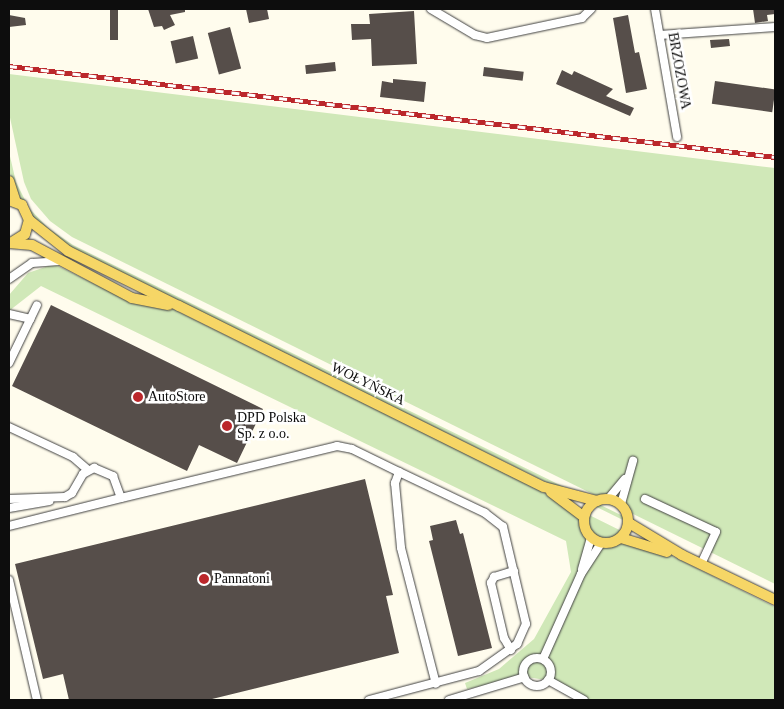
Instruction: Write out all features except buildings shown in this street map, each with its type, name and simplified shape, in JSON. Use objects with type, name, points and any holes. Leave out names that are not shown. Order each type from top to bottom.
[{"type":"main road","points":[[9,181],[13,201]]},
{"type":"main road","name":"WOŁYŃSKA","points":[[13,201],[29,220],[68,251],[544,486],[597,501]]},
{"type":"main road","points":[[9,243],[24,234],[29,220]]},
{"type":"main road","name":"WOŁYŃSKA","points":[[9,243],[32,245],[132,298],[179,306]]},
{"type":"main road","name":"WOŁYŃSKA","points":[[544,486],[584,517]]},
{"type":"main road","points":[[682,555],[622,538],[601,543],[591,537],[584,517],[597,501],[608,499],[621,504],[628,523],[682,555],[775,600]]},
{"type":"main road","points":[[622,538],[628,523]]},
{"type":"street","points":[[431,9],[476,35],[487,38],[582,18],[591,9]]},
{"type":"street","name":"BRZOZOWA","points":[[655,9],[677,137]]},
{"type":"street","points":[[660,35],[775,27]]},
{"type":"street","points":[[9,279],[32,263],[59,261]]},
{"type":"street","points":[[9,363],[37,305]]},
{"type":"street","points":[[9,314],[30,319]]},
{"type":"street","points":[[9,427],[73,457],[88,470],[99,469],[113,476],[121,498]]},
{"type":"street","points":[[9,526],[337,446],[352,449],[498,521],[503,527],[526,624],[510,650],[479,671],[436,684],[369,700]]},
{"type":"street","points":[[608,499],[626,477],[634,461]]},
{"type":"street","points":[[9,508],[41,505],[72,494],[88,470]]},
{"type":"street","points":[[399,472],[395,483],[401,548],[436,684]]},
{"type":"street","points":[[621,504],[626,477]]},
{"type":"street","points":[[645,498],[716,532],[701,564]]},
{"type":"street","points":[[9,499],[51,500]]},
{"type":"street","points":[[581,574],[591,537]]},
{"type":"street","points":[[542,659],[581,574],[601,543]]},
{"type":"street","points":[[510,650],[504,638],[491,583],[494,577],[514,571]]},
{"type":"street","points":[[9,580],[37,700]]},
{"type":"street","points":[[525,677],[528,662],[542,659]]},
{"type":"street","points":[[542,659],[550,668],[548,680]]},
{"type":"street","points":[[525,677],[537,686],[548,680]]},
{"type":"street","points":[[449,700],[525,677]]},
{"type":"street","points":[[548,680],[584,700]]},
{"type":"green space","points":[[9,74],[775,168],[775,584],[72,237],[50,221],[31,199],[24,182],[9,113]]},
{"type":"green space","points":[[9,152],[16,182],[29,208],[48,228],[73,245],[631,520],[625,521],[65,245],[33,218],[22,203],[10,174]]},
{"type":"green space","points":[[54,264],[127,300],[173,309],[775,607],[775,700],[590,700],[546,680],[526,677],[467,689],[465,683],[499,669],[534,639],[571,572],[566,541],[41,286],[9,311],[9,295],[28,273]]},
{"type":"railway","points":[[9,66],[775,157]]},
{"type":"place","name":"AutoStore","points":[[138,397]]},
{"type":"place","name":"DPD Polska Sp. z o.o.","points":[[227,426]]},
{"type":"place","name":"Pannatoni","points":[[204,579]]}]
